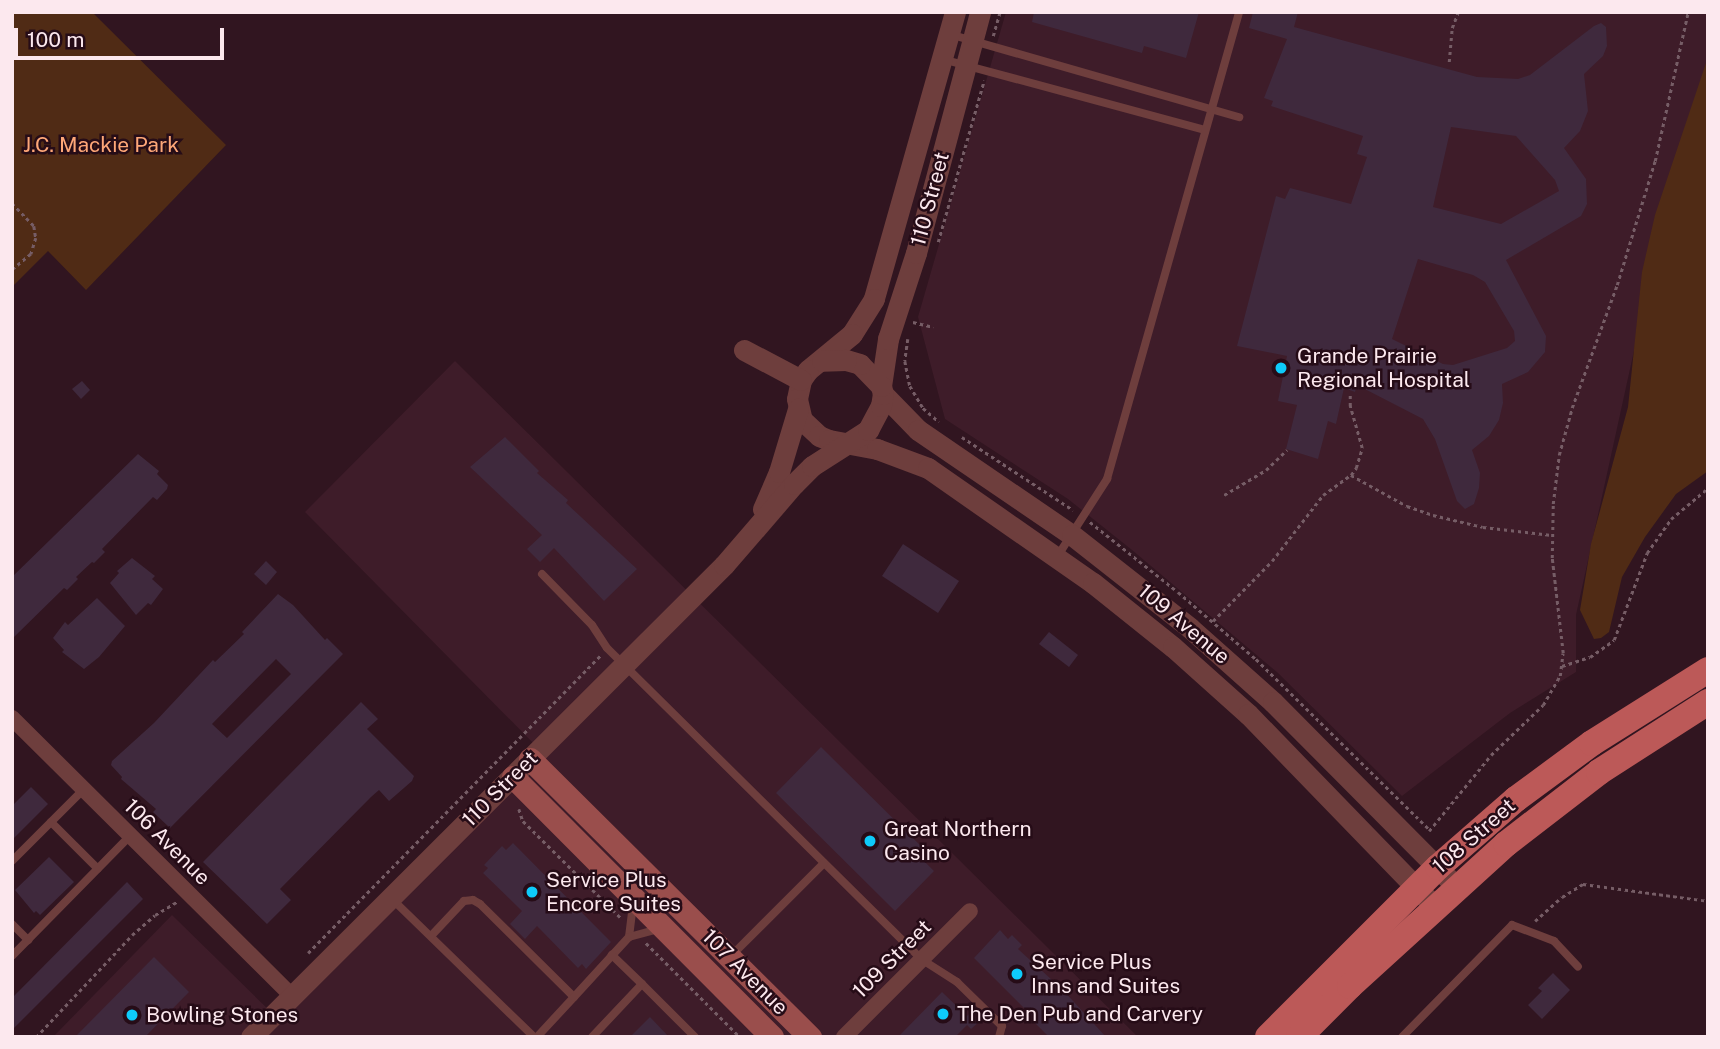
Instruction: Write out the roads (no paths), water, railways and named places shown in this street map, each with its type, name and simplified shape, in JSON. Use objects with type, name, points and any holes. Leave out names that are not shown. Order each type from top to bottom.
[{"type":"main road","name":"108 Street","points":[[1268,1037],[1438,867],[1553,769],[1708,670]]},
{"type":"main road","name":"108 Street","points":[[1299,1037],[1506,844],[1566,796],[1708,702]]},
{"type":"main road","name":"107 Avenue","points":[[530,760],[810,1037]]},
{"type":"main road","name":"107 Avenue","points":[[513,777],[772,1037]]},
{"type":"main road","points":[[513,777],[547,790],[659,898],[693,920]]},
{"type":"street","name":"110 Street","points":[[822,361],[852,334],[874,299],[955,12]]},
{"type":"street","name":"110 Street","points":[[882,390],[888,339],[975,68],[981,44],[980,12]]},
{"type":"street","points":[[744,350],[802,380]]},
{"type":"street","points":[[846,360],[860,364],[882,390],[876,419],[850,443],[819,436],[802,420],[798,409],[802,380],[822,361],[846,360]]},
{"type":"street","name":"109 Avenue","points":[[882,390],[924,435],[1078,526],[1156,599],[1231,663],[1458,888]]},
{"type":"street","name":"110 Street","points":[[748,539],[779,472],[798,409]]},
{"type":"street","name":"110 Street","points":[[251,1037],[748,539],[812,466],[850,443]]},
{"type":"street","name":"109 Avenue","points":[[850,443],[897,455],[928,468],[1057,556],[1205,674],[1436,908]]},
{"type":"street","name":"106 Avenue","points":[[13,719],[292,996]]},
{"type":"street","name":"109 Street","points":[[844,1037],[970,911]]},
{"type":"lane","points":[[1057,556],[1107,479],[1238,12]]},
{"type":"lane","points":[[949,34],[1239,117]]},
{"type":"lane","points":[[942,59],[1205,130]]},
{"type":"lane","points":[[541,573],[592,625],[607,648],[623,665],[921,959],[957,982],[1002,1027],[999,1037]]},
{"type":"lane","points":[[12,861],[84,789]]},
{"type":"lane","points":[[51,822],[98,869]]},
{"type":"lane","points":[[12,956],[131,835]]},
{"type":"lane","points":[[731,957],[824,863]]},
{"type":"lane","points":[[391,898],[535,1037],[629,937],[663,928]]},
{"type":"lane","points":[[629,937],[634,899]]},
{"type":"lane","points":[[430,936],[464,901],[473,900],[573,997]]},
{"type":"lane","points":[[12,924],[28,940]]},
{"type":"lane","points":[[1402,1037],[1512,925],[1554,941],[1578,967]]},
{"type":"lane","points":[[612,955],[695,1037]]},
{"type":"lane","points":[[592,1037],[642,984]]},
{"type":"place","name":"Grande Prairie Regional Hospital","points":[[1281,368]]},
{"type":"place","name":"Great Northern Casino","points":[[870,841]]},
{"type":"place","name":"Service Plus Encore Suites","points":[[532,892]]},
{"type":"place","name":"Service Plus Inns and Suites","points":[[1017,974]]},
{"type":"place","name":"The Den Pub and Carvery","points":[[943,1014]]},
{"type":"place","name":"Bowling Stones","points":[[132,1015]]},
{"type":"park label","name":"J.C. Mackie Park","points":[[101,145]]}]
